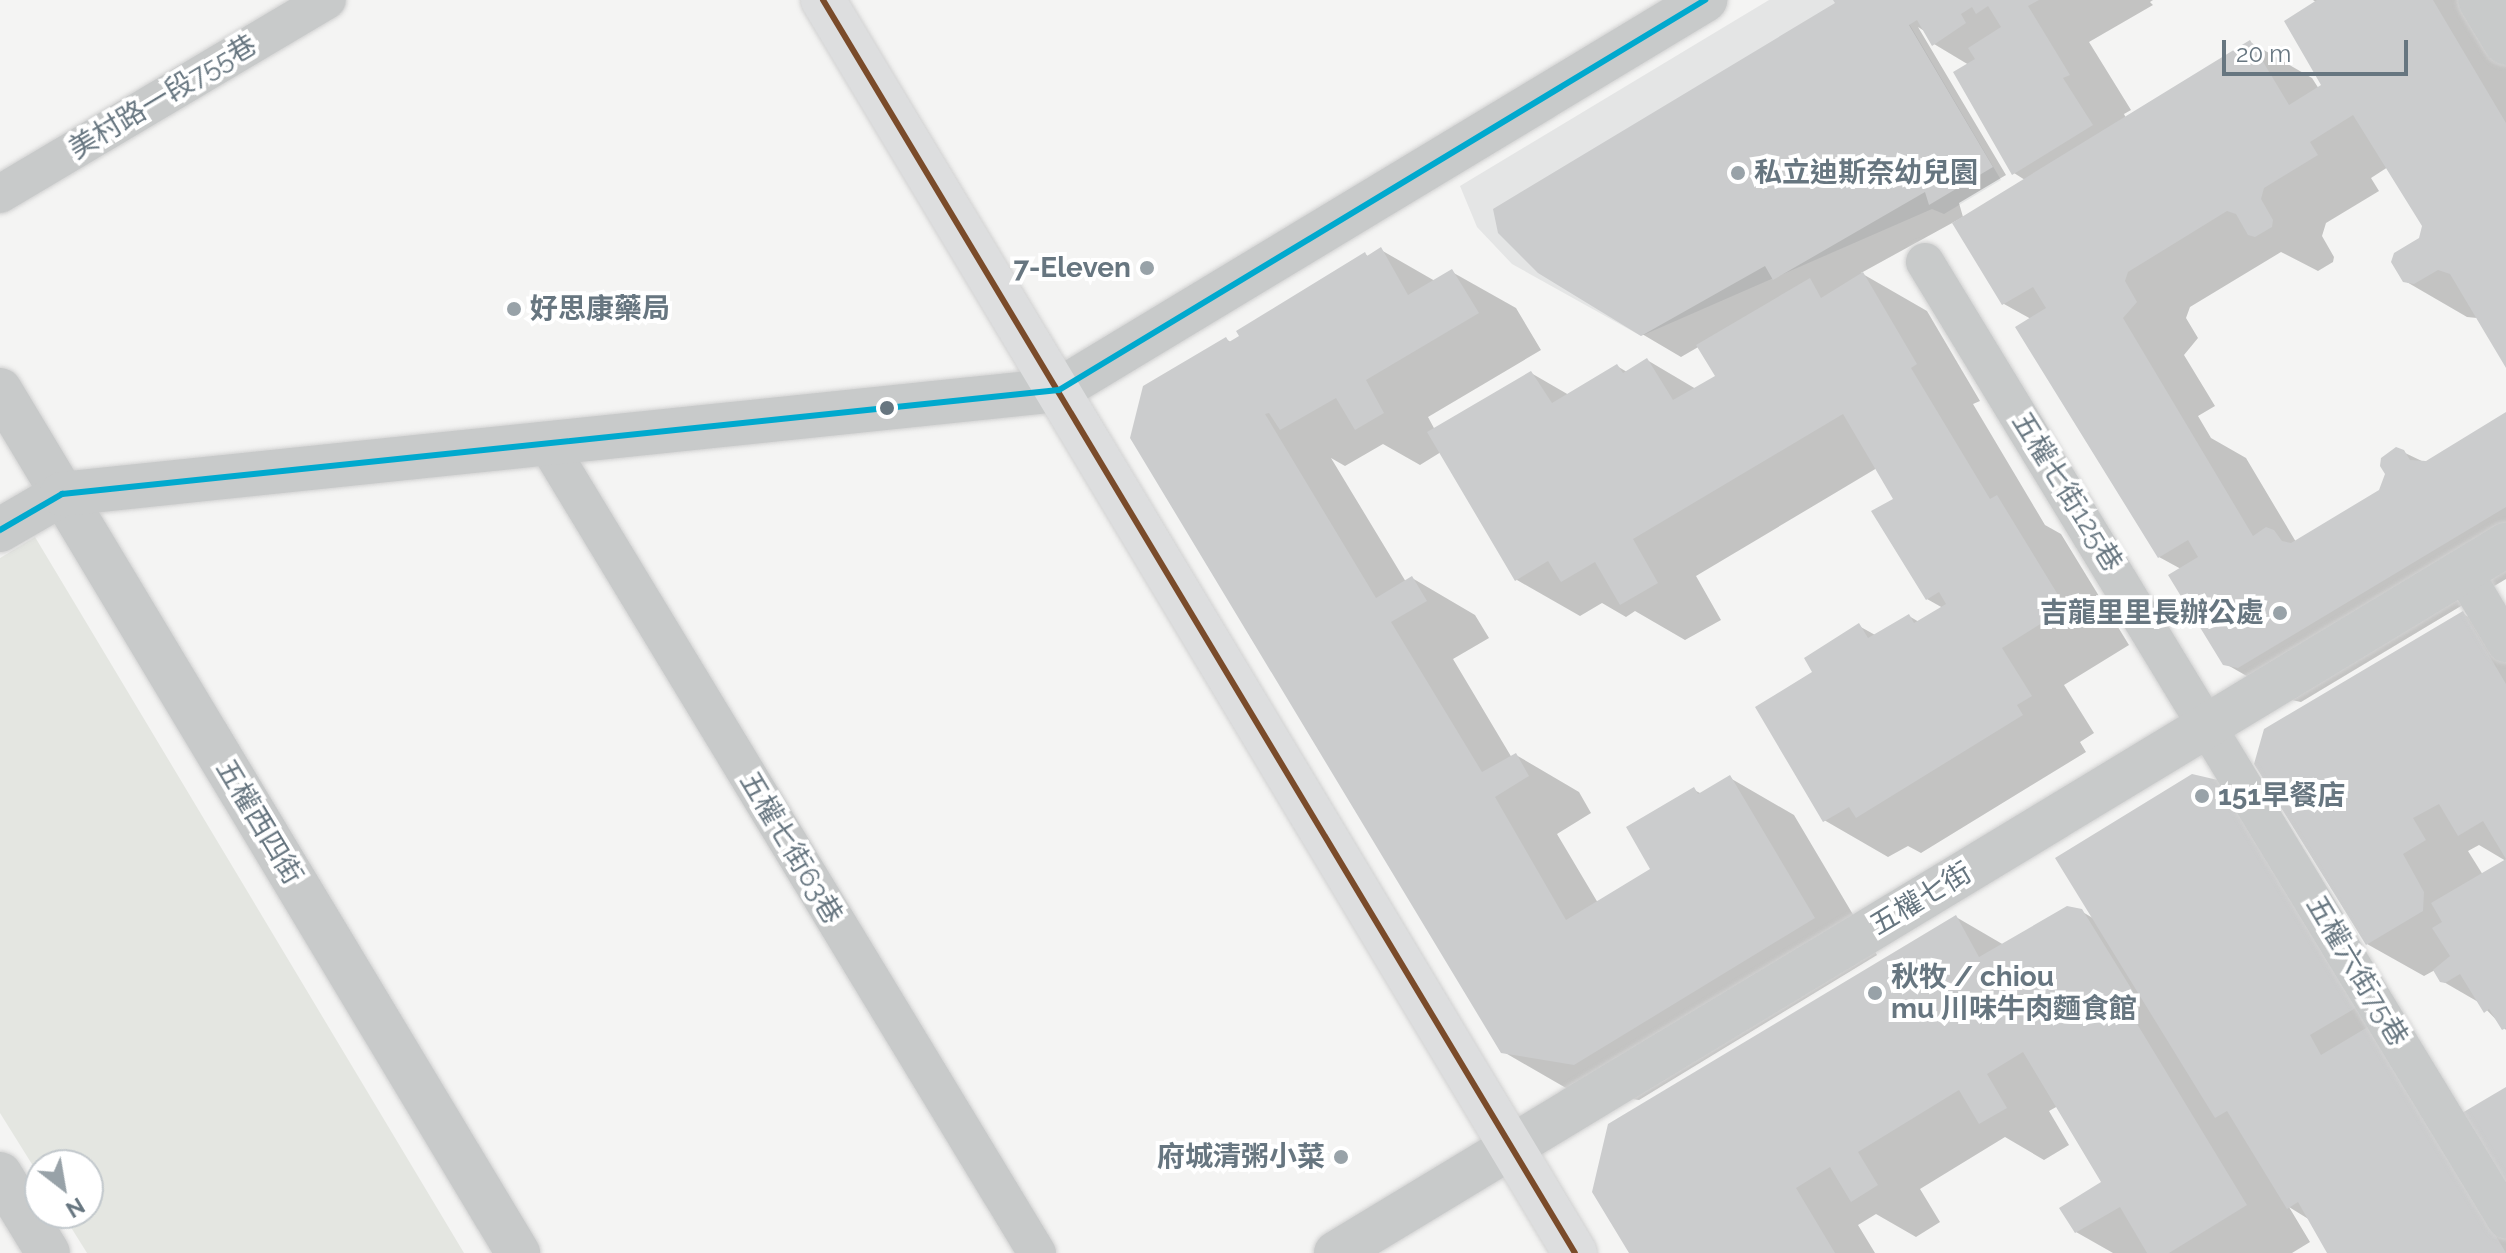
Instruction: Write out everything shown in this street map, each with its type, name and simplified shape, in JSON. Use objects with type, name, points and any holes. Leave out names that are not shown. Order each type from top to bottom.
[{"type":"street","points":[[823,0],[1575,1253]]},
{"type":"street","points":[[0,530],[62,494],[1059,390],[1705,0]]},
{"type":"street","points":[[2480,0],[2506,43]]},
{"type":"street","name":"五權西四街","points":[[0,390],[518,1253]]},
{"type":"street","name":"五權七街","points":[[1336,1253],[2506,545]]},
{"type":"street","points":[[0,1174],[48,1253]]},
{"type":"lane","name":"美村路一段755巷","points":[[0,194],[327,0]]},
{"type":"lane","name":"五權七街125巷","points":[[1925,262],[2208,724]]},
{"type":"lane","name":"五權七街63巷","points":[[546,442],[1037,1253]]},
{"type":"lane","points":[[2463,571],[2506,643]]},
{"type":"lane","name":"五權六街75巷","points":[[2208,724],[2506,1219]]},
{"type":"shaded area","name":"私立迪斯奈幼兒園","points":[[1769,0],[1895,0],[2001,180],[1944,214],[1932,209],[1641,336],[1512,264],[1477,227],[1460,186]]},
{"type":"shaded area","points":[[35,537],[464,1253],[87,1253],[72,1229],[104,1229],[104,1149],[24,1151],[0,1113],[0,558]]},
{"type":"building","name":"私立迪斯奈幼兒園","points":[[1833,0],[2039,0],[2028,6],[2070,75],[2063,78],[2093,125],[2012,175],[1953,72],[1975,59],[1968,48],[2001,27],[1988,6],[1976,14],[1972,7],[1961,14],[1966,23],[1932,46],[1917,20],[1909,25],[1993,167],[1929,205],[1925,192],[1773,280],[1765,266],[1641,336],[1538,273],[1498,233],[1493,209],[1835,3]]},
{"type":"building","points":[[2317,0],[2433,0],[2506,123],[2506,368],[2450,274],[2438,270],[2414,284],[2403,282],[2391,262],[2394,253],[2419,238],[2422,226],[2353,115],[2310,142],[2318,155],[2264,188],[2261,199],[2273,220],[2272,227],[2255,237],[2248,235],[2236,214],[2227,211],[2128,272],[2125,281],[2137,302],[2123,318],[2253,536],[2266,527],[2274,530],[2282,541],[2291,543],[2379,490],[2385,474],[2380,466],[2381,458],[2396,447],[2404,450],[2410,460],[2426,461],[2506,412],[2506,507],[2238,668],[2223,665],[2168,575],[2198,557],[2188,540],[2158,558],[2015,327],[2046,308],[2033,287],[2002,305],[1952,223],[2250,40],[2289,105],[2321,85],[2284,21]]},
{"type":"building","points":[[1381,247],[1408,295],[1452,269],[1479,313],[1366,380],[1384,413],[1355,430],[1336,398],[1280,430],[1269,413],[1265,414],[1376,598],[1412,576],[1427,601],[1391,622],[1482,772],[1516,753],[1529,776],[1495,797],[1566,920],[1650,869],[1626,827],[1694,787],[1698,794],[1730,775],[1815,918],[1574,1065],[1501,1053],[1130,438],[1143,386],[1226,337],[1229,342],[1239,336],[1236,331],[1365,252],[1367,256]]},
{"type":"building","points":[[1863,272],[1917,364],[1911,368],[1990,499],[1997,495],[2066,608],[2002,648],[2032,696],[2017,705],[2023,715],[1856,818],[1849,807],[1823,822],[1755,707],[1812,672],[1804,658],[1859,623],[1868,638],[1909,614],[1914,623],[1946,604],[1939,592],[1926,600],[1871,511],[1893,499],[1843,414],[1633,539],[1658,583],[1620,605],[1595,562],[1561,582],[1548,561],[1515,581],[1427,432],[1531,371],[1552,403],[1617,364],[1623,373],[1647,358],[1673,400],[1715,376],[1696,345],[1810,278],[1821,298]]},
{"type":"building","points":[[2463,611],[2506,684],[2506,859],[2483,821],[2458,836],[2439,804],[2413,818],[2426,840],[2403,854],[2424,892],[2423,911],[2366,945],[2254,764],[2264,729]]},
{"type":"building","points":[[2192,774],[2222,781],[2359,1006],[2310,1035],[2321,1055],[2371,1025],[2506,1253],[2327,1253],[2298,1202],[2287,1209],[2227,1111],[2215,1118],[2055,858]]},
{"type":"building","points":[[2506,859],[2506,1028],[2502,1030],[2489,1009],[2484,1013],[2460,974],[2445,983],[2440,982],[2433,970],[2450,956],[2432,928],[2442,922],[2431,903]]},
{"type":"building","points":[[2067,906],[2082,909],[2134,993],[2128,1009],[2247,1205],[2169,1253],[2147,1253],[2120,1207],[2075,1233],[2059,1208],[2101,1182],[2023,1052],[1987,1074],[2007,1108],[1979,1124],[1959,1090],[1858,1152],[1878,1185],[1851,1202],[1830,1167],[1796,1188],[1835,1253],[1629,1253],[1592,1192],[1608,1124],[1956,915],[1979,957]]},
{"type":"building","points":[[2506,1087],[2506,1184],[2462,1113]]},
{"type":"transit line","points":[[823,0],[1575,1253]]},
{"type":"transit line","points":[[0,530],[62,494],[1059,390],[1705,0]]},
{"type":"place","name":"私立迪斯奈幼兒園","points":[[1738,173]]},
{"type":"place","name":"7-Eleven","points":[[1147,268]]},
{"type":"place","name":"好思康藥局","points":[[514,309]]},
{"type":"place","name":"吉龍里里長辦公處","points":[[2280,613]]},
{"type":"place","name":"151早餐店","points":[[2202,796]]},
{"type":"place","name":"秋牧 / chiou mu 川味牛肉麵食館","points":[[1875,993]]},
{"type":"place","name":"府城清粥小菜","points":[[1341,1157]]}]
